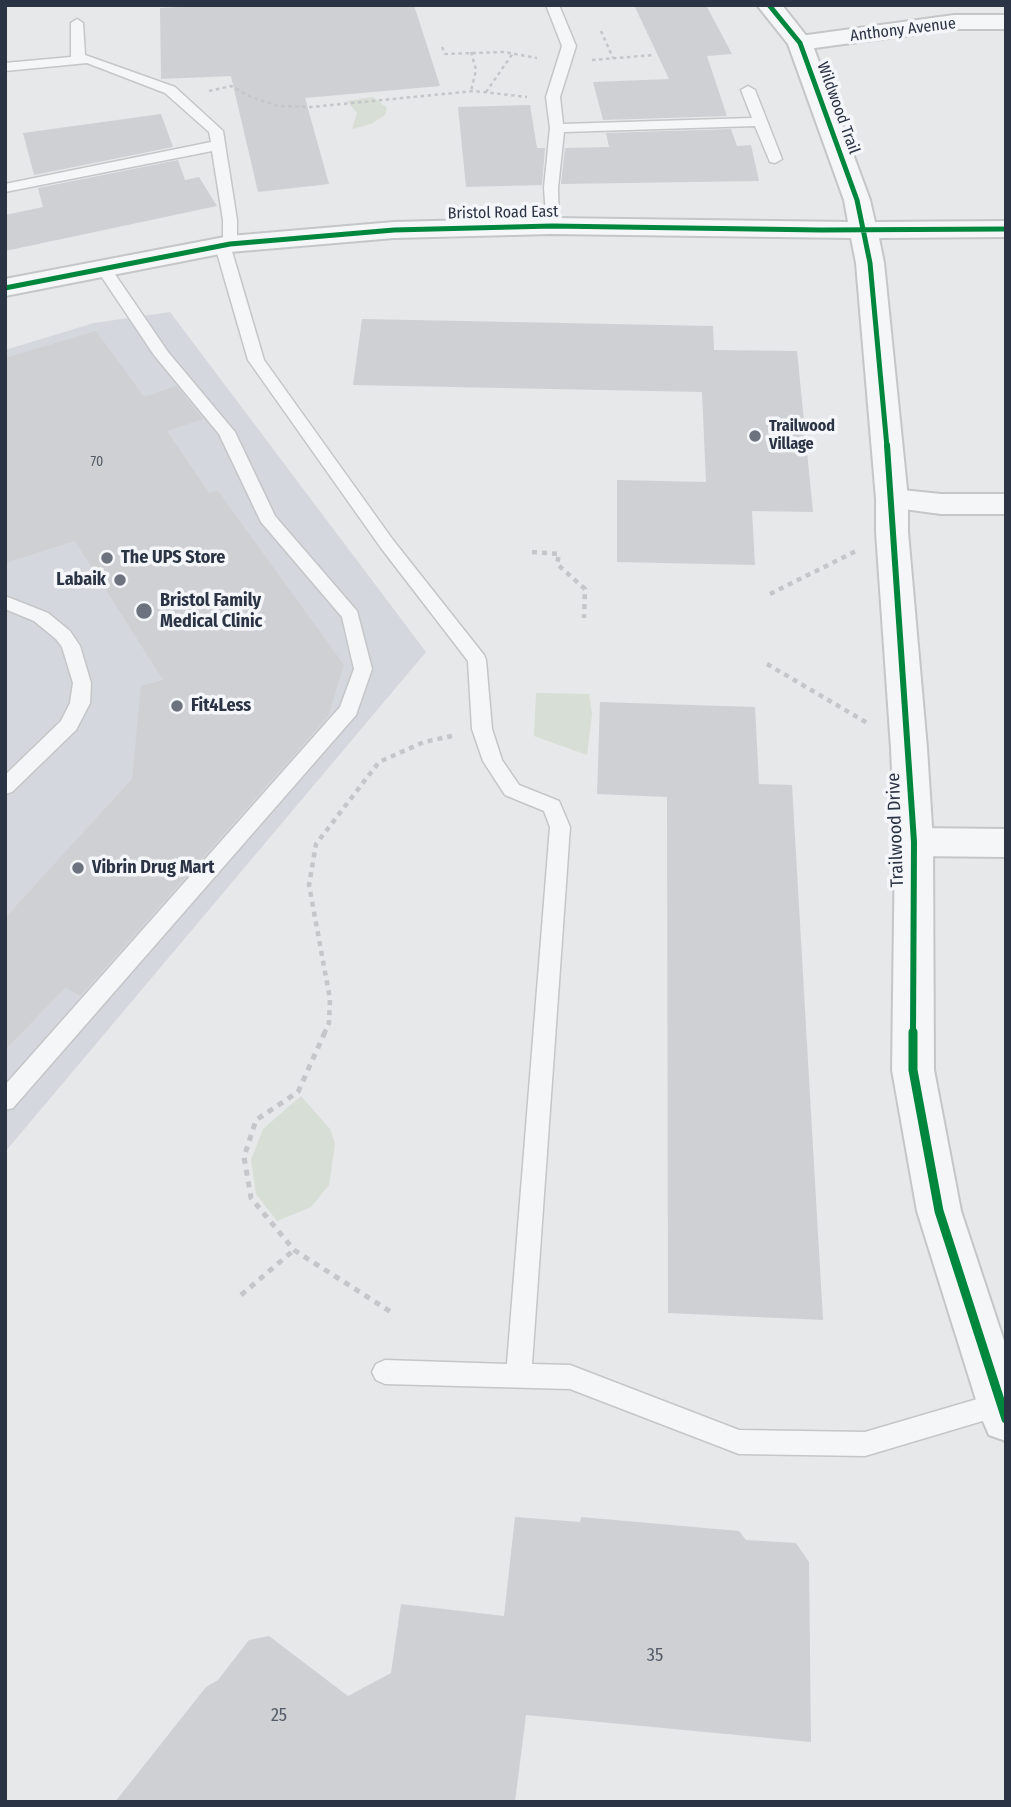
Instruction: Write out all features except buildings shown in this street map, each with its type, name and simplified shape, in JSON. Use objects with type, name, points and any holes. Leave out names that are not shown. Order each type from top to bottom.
[{"type":"street","name":"Wildwood Trail","points":[[769,5],[800,43],[857,200],[862,229]]},
{"type":"street","name":"Anthony Avenue","points":[[800,43],[954,22],[1006,22]]},
{"type":"street","name":"Bristol Road East","points":[[5,288],[227,245],[394,230],[552,226],[1006,229]]},
{"type":"street","name":"Trailwood Drive","points":[[862,229],[870,263],[892,499],[892,533],[909,748],[914,842],[913,1070],[939,1211],[1004,1408]]},
{"type":"street","points":[[892,499],[942,504],[1006,504]]},
{"type":"street","points":[[914,842],[1006,843]]},
{"type":"lane","points":[[552,5],[569,46],[554,100],[557,128],[551,188],[552,226]]},
{"type":"lane","points":[[77,23],[78,60]]},
{"type":"lane","points":[[5,66],[88,60],[170,90],[216,131],[230,220],[227,245],[256,360],[387,544],[477,660],[482,729],[493,761],[512,790],[552,806],[560,827],[519,1375]]},
{"type":"lane","points":[[748,90],[775,159]]},
{"type":"lane","points":[[557,128],[760,122]]},
{"type":"lane","points":[[5,188],[219,145]]},
{"type":"lane","points":[[5,1101],[349,710],[363,669],[351,615],[267,518],[228,432],[162,355],[103,267]]},
{"type":"lane","points":[[5,602],[41,617],[64,635],[75,656],[82,683],[80,703],[69,725],[5,786]]},
{"type":"lane","points":[[385,1371],[570,1377],[739,1442],[865,1444],[1004,1408]]},
{"type":"path","points":[[601,31],[613,58]]},
{"type":"path","points":[[442,47],[445,54],[513,53],[563,63],[654,55]]},
{"type":"path","points":[[471,52],[476,70],[471,91]]},
{"type":"path","points":[[486,92],[513,53]]},
{"type":"path","points":[[177,97],[231,86],[251,97],[278,106],[311,107],[471,91],[554,100]]},
{"type":"path","points":[[770,594],[892,533]]},
{"type":"path","points":[[532,552],[559,554],[557,564],[585,589],[584,618]]},
{"type":"path","points":[[768,664],[909,748]]},
{"type":"path","points":[[391,1312],[294,1250],[251,1198],[244,1157],[256,1120],[298,1092],[328,1023],[330,999],[309,885],[316,844],[379,762],[424,742],[482,729]]},
{"type":"path","points":[[241,1295],[294,1250]]},
{"type":"shaded area","points":[[373,97],[387,108],[385,115],[371,124],[352,129],[357,113],[347,101]]},
{"type":"shaded area","points":[[170,312],[426,652],[5,1152],[5,350],[94,323]]},
{"type":"shaded area","points":[[536,693],[589,694],[592,714],[587,755],[534,736]]},
{"type":"shaded area","points":[[301,1096],[330,1129],[335,1144],[329,1185],[311,1207],[277,1221],[256,1194],[251,1160],[263,1129]]},
{"type":"cycle path","points":[[769,5],[800,43],[857,200],[870,263],[892,499],[892,532],[909,748],[914,842],[913,1070],[939,1211],[1006,1419]]},
{"type":"cycle path","points":[[5,288],[230,244],[394,230],[552,226],[821,230],[1006,229]]},
{"type":"place","name":"Trailwood Village","points":[[755,436]]},
{"type":"place","name":"The UPS Store","points":[[107,558]]},
{"type":"place","name":"Labaik","points":[[120,580]]},
{"type":"place","name":"Bristol Family Medical Clinic","points":[[144,611]]},
{"type":"place","name":"Fit4Less","points":[[177,706]]},
{"type":"place","name":"Vibrin Drug Mart","points":[[78,868]]}]
